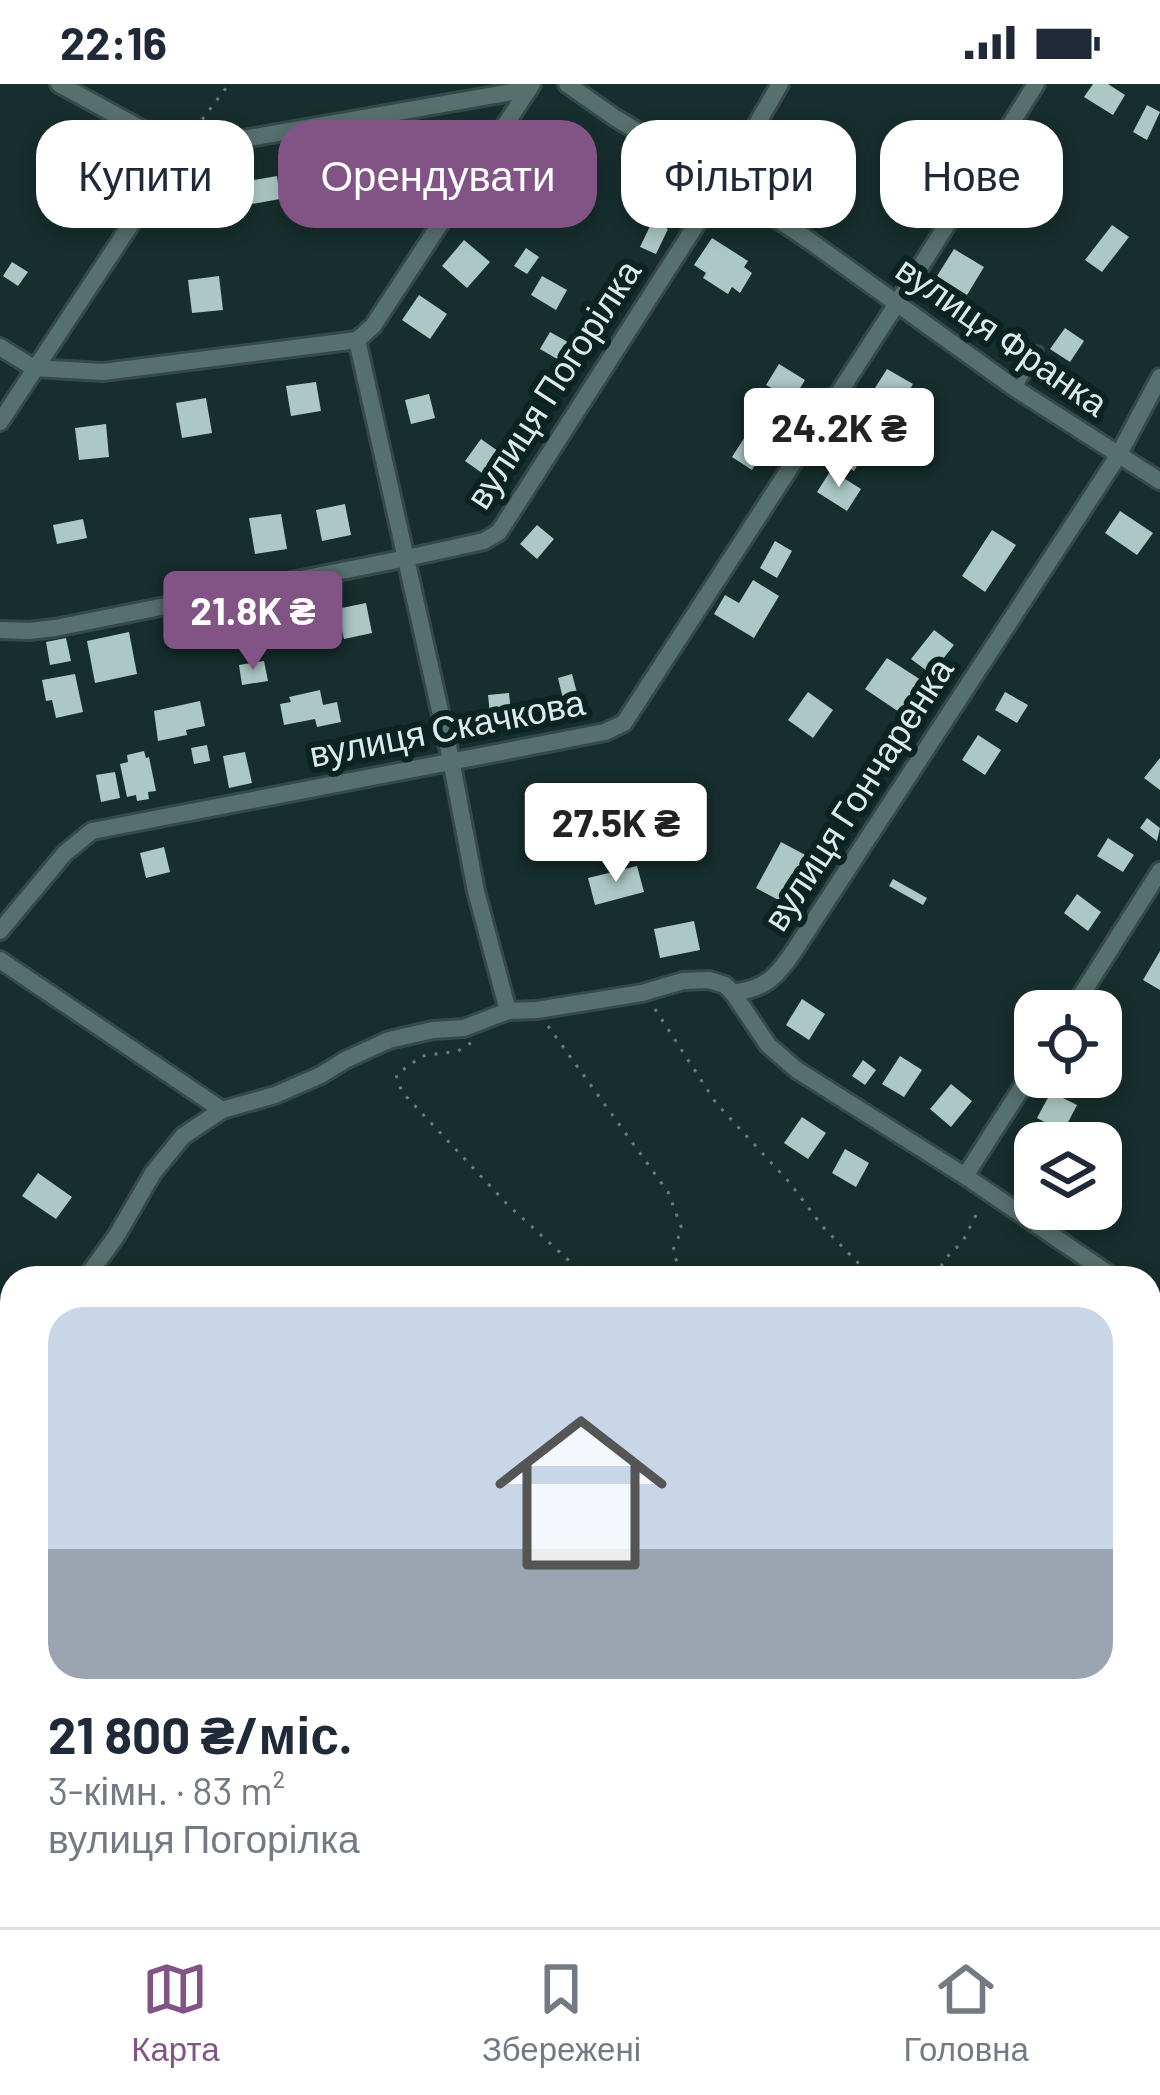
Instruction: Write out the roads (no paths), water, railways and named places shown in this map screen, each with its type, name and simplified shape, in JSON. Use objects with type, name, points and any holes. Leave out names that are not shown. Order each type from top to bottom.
[{"type":"street","points":[[59,84],[125,120]]},
{"type":"street","name":"вулиця Франка","points":[[567,84],[621,121]]},
{"type":"street","name":"вулиця Погорілка","points":[[759,120],[780,84]]},
{"type":"street","name":"вулиця Скачкова","points":[[0,931],[64,853],[92,831],[604,732],[624,723],[1036,84]]},
{"type":"street","points":[[254,137],[530,87]]},
{"type":"street","points":[[0,347],[34,368],[103,372],[357,340],[373,326],[530,87]]},
{"type":"street","points":[[0,422],[128,228]]},
{"type":"street","name":"вулиця Погорілка","points":[[0,631],[55,628],[484,541],[499,532],[694,228]]},
{"type":"street","name":"вулиця Франка","points":[[790,228],[1016,389],[1160,481]]},
{"type":"street","points":[[357,340],[476,892],[508,1011]]},
{"type":"street","name":"вулиця Гончаренка","points":[[734,993],[756,989],[777,976],[1118,456],[1160,377]]},
{"type":"street","points":[[1084,990],[1160,872]]},
{"type":"street","points":[[0,960],[222,1110]]},
{"type":"street","points":[[95,1266],[153,1173],[183,1136],[222,1110],[321,1076],[389,1040],[464,1028],[508,1011],[709,980],[734,993],[780,1058],[1096,1266]]},
{"type":"street","points":[[973,1182],[1018,1098]]},
{"type":"lane","points":[[1016,389],[1038,352]]}]
